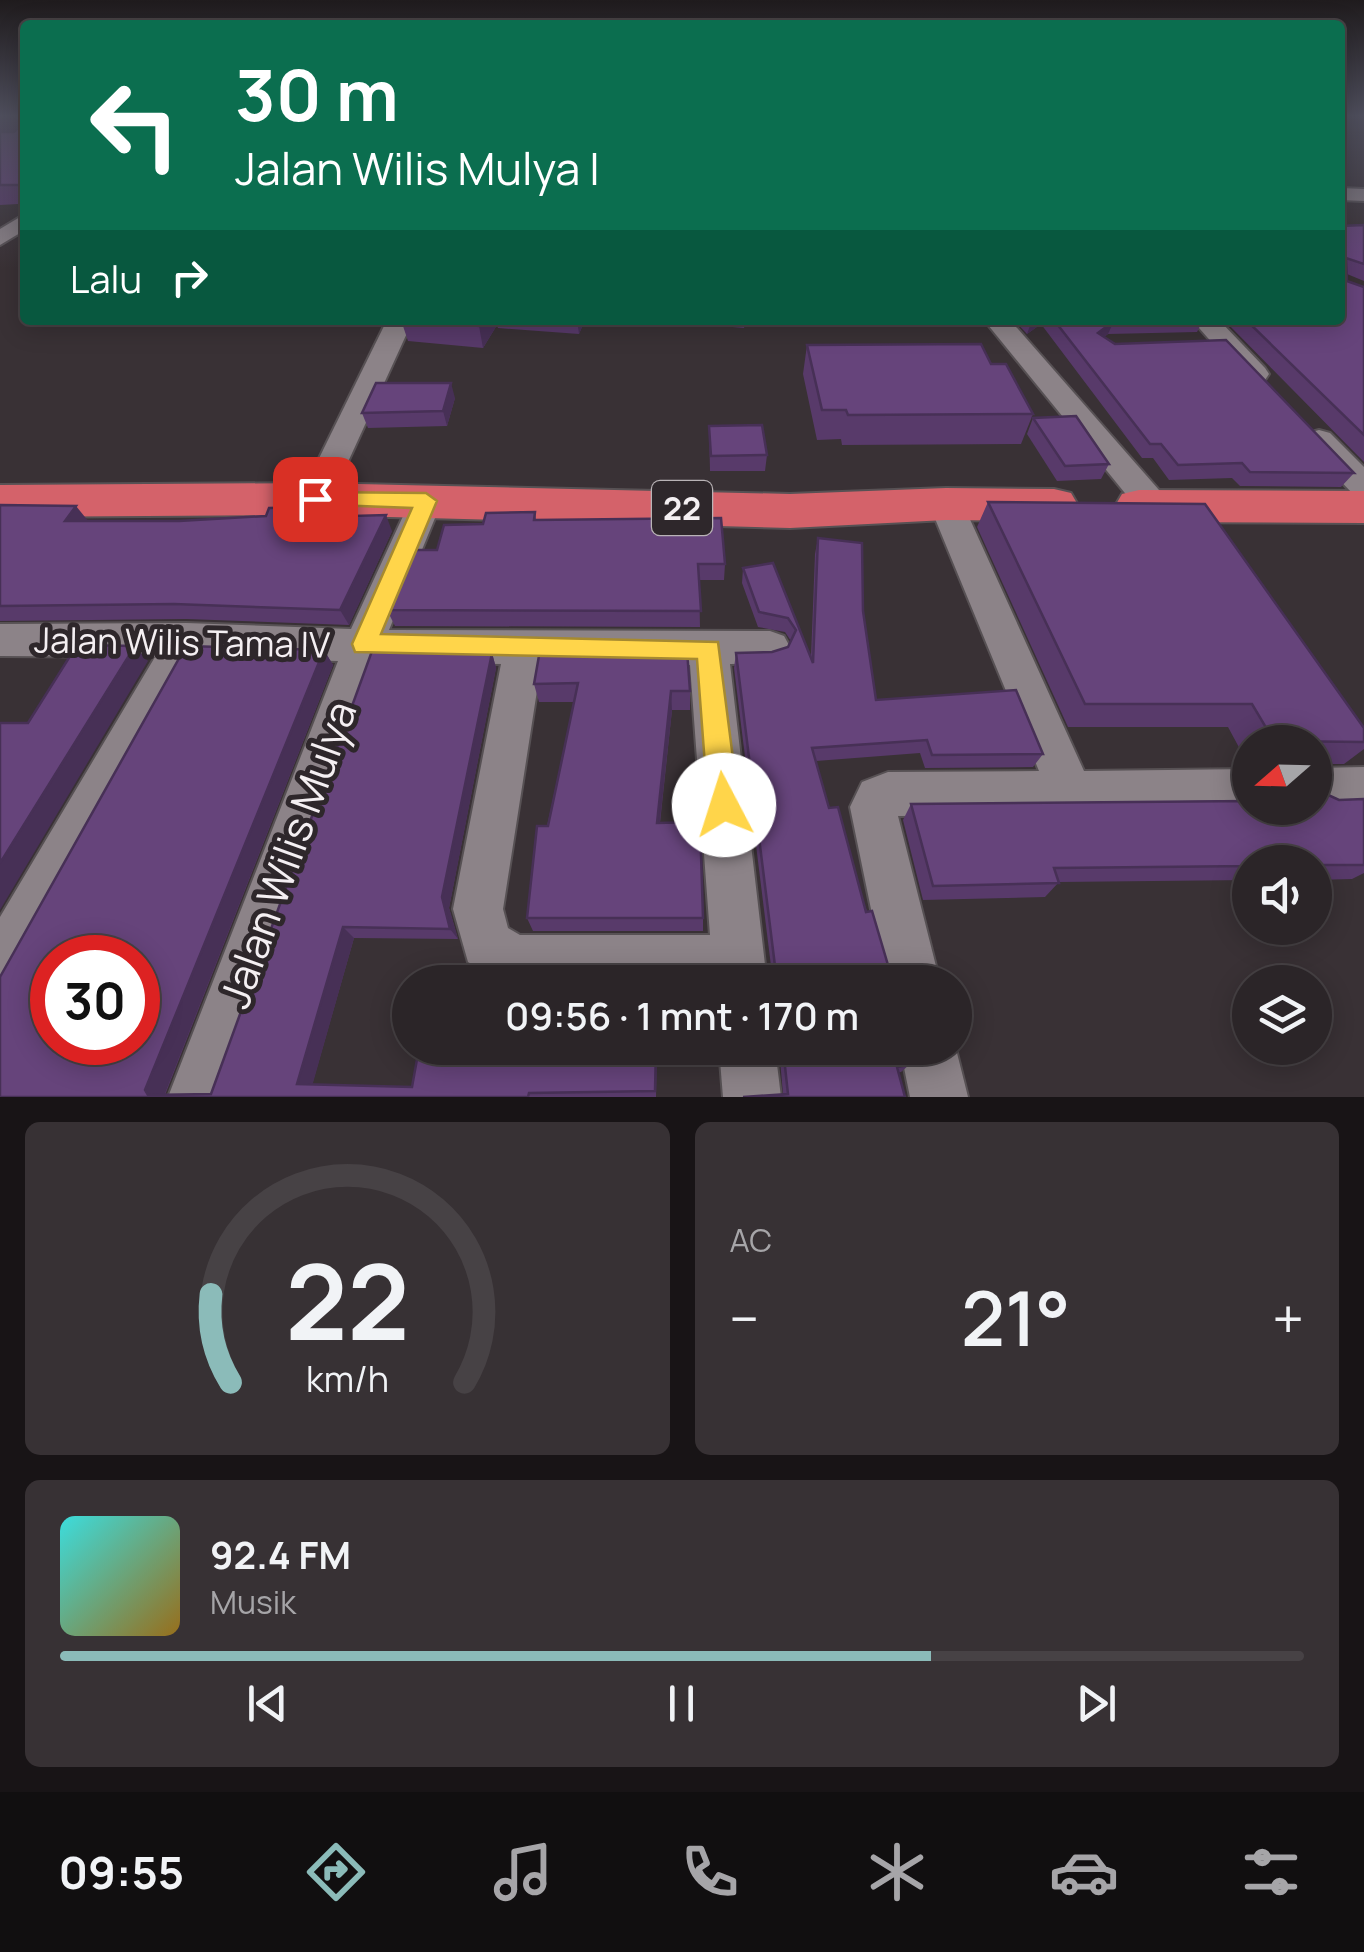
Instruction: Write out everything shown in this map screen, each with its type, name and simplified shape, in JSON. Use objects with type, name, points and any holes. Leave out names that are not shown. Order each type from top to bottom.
[{"type":"highway","name":"22","points":[[0,501],[315,499],[790,512],[946,504],[1188,517],[1364,507]]},
{"type":"street","points":[[315,499],[398,325]]},
{"type":"street","points":[[1002,325],[1188,517]]},
{"type":"street","points":[[1185,343],[1214,331],[1275,394]]},
{"type":"street","points":[[1300,420],[1364,486]]},
{"type":"street","name":"Jalan Wilis Mulya","points":[[197,1097],[364,644],[426,501]]},
{"type":"street","points":[[946,504],[1071,794]]},
{"type":"street","points":[[0,967],[186,639]]},
{"type":"street","points":[[0,672],[12,640]]},
{"type":"street","name":"Jalan Wilis Tama IV","points":[[12,640],[770,647]]},
{"type":"street","points":[[524,646],[478,909],[486,944],[514,961],[596,965]]},
{"type":"street","points":[[709,649],[738,965]]},
{"type":"street","points":[[1332,790],[1364,789]]},
{"type":"street","points":[[909,965],[873,806],[878,798],[888,794],[1232,791]]},
{"type":"street","points":[[749,1065],[752,1097]]},
{"type":"street","points":[[932,1065],[940,1097]]},
{"type":"building","points":[[0,166],[20,166],[20,185],[0,185]]},
{"type":"building","points":[[1364,225],[1364,264],[1346,258],[1347,281],[1364,287],[1364,435],[1251,325],[1345,325],[1345,226]]},
{"type":"building","points":[[1058,325],[1109,325],[1098,333],[1115,344],[1226,340],[1354,473],[1250,472],[1242,463],[1178,465],[1161,444],[1150,444]]},
{"type":"building","points":[[981,344],[991,364],[1006,364],[1033,414],[848,415],[846,410],[822,410],[807,345]]},
{"type":"building","points":[[376,383],[451,383],[443,411],[362,413]]},
{"type":"building","points":[[1076,416],[1109,464],[1065,466],[1033,418]]},
{"type":"building","points":[[762,425],[767,455],[711,456],[709,426]]},
{"type":"building","points":[[988,502],[1205,504],[1364,728],[1364,742],[1332,742],[1332,725],[1264,725],[1252,704],[1085,704]]},
{"type":"building","points":[[0,505],[76,506],[65,521],[179,521],[266,516],[269,508],[321,507],[317,517],[386,515],[340,610],[174,604],[0,606]]},
{"type":"building","points":[[535,512],[534,520],[721,518],[725,564],[698,564],[701,611],[387,610],[413,550],[437,550],[444,525],[483,524],[486,513]]},
{"type":"building","points":[[818,538],[862,543],[863,611],[876,700],[1016,690],[1043,754],[932,755],[927,740],[812,748],[829,808],[838,807],[866,912],[872,911],[888,965],[775,965],[736,653],[772,652],[788,647],[796,630],[788,618],[759,612],[743,568],[773,563],[813,663]]},
{"type":"building","points":[[77,645],[135,646],[0,863],[0,723],[28,723]]},
{"type":"building","points":[[186,646],[324,650],[160,1053],[160,935],[30,935],[30,1065],[155,1065],[145,1090],[148,1095],[211,1094],[372,651],[492,653],[442,897],[450,929],[343,927],[297,1084],[412,1087],[416,1065],[656,1065],[655,1091],[529,1093],[528,1097],[0,1097],[0,977]]},
{"type":"building","points":[[540,650],[687,650],[690,691],[671,691],[657,823],[700,822],[703,918],[527,918],[537,826],[548,826],[578,683],[534,684]]},
{"type":"building","points":[[1332,797],[1364,799],[1364,865],[1332,865],[1332,845],[1232,845],[1232,866],[1054,868],[1059,883],[933,886],[911,804],[1232,801],[1232,825],[1332,825]]},
{"type":"building","points":[[785,1065],[909,1065],[897,1067],[905,1097],[743,1097],[788,1094]]},
{"type":"route","points":[[315,499],[426,501],[364,644],[709,649],[724,805]]}]
